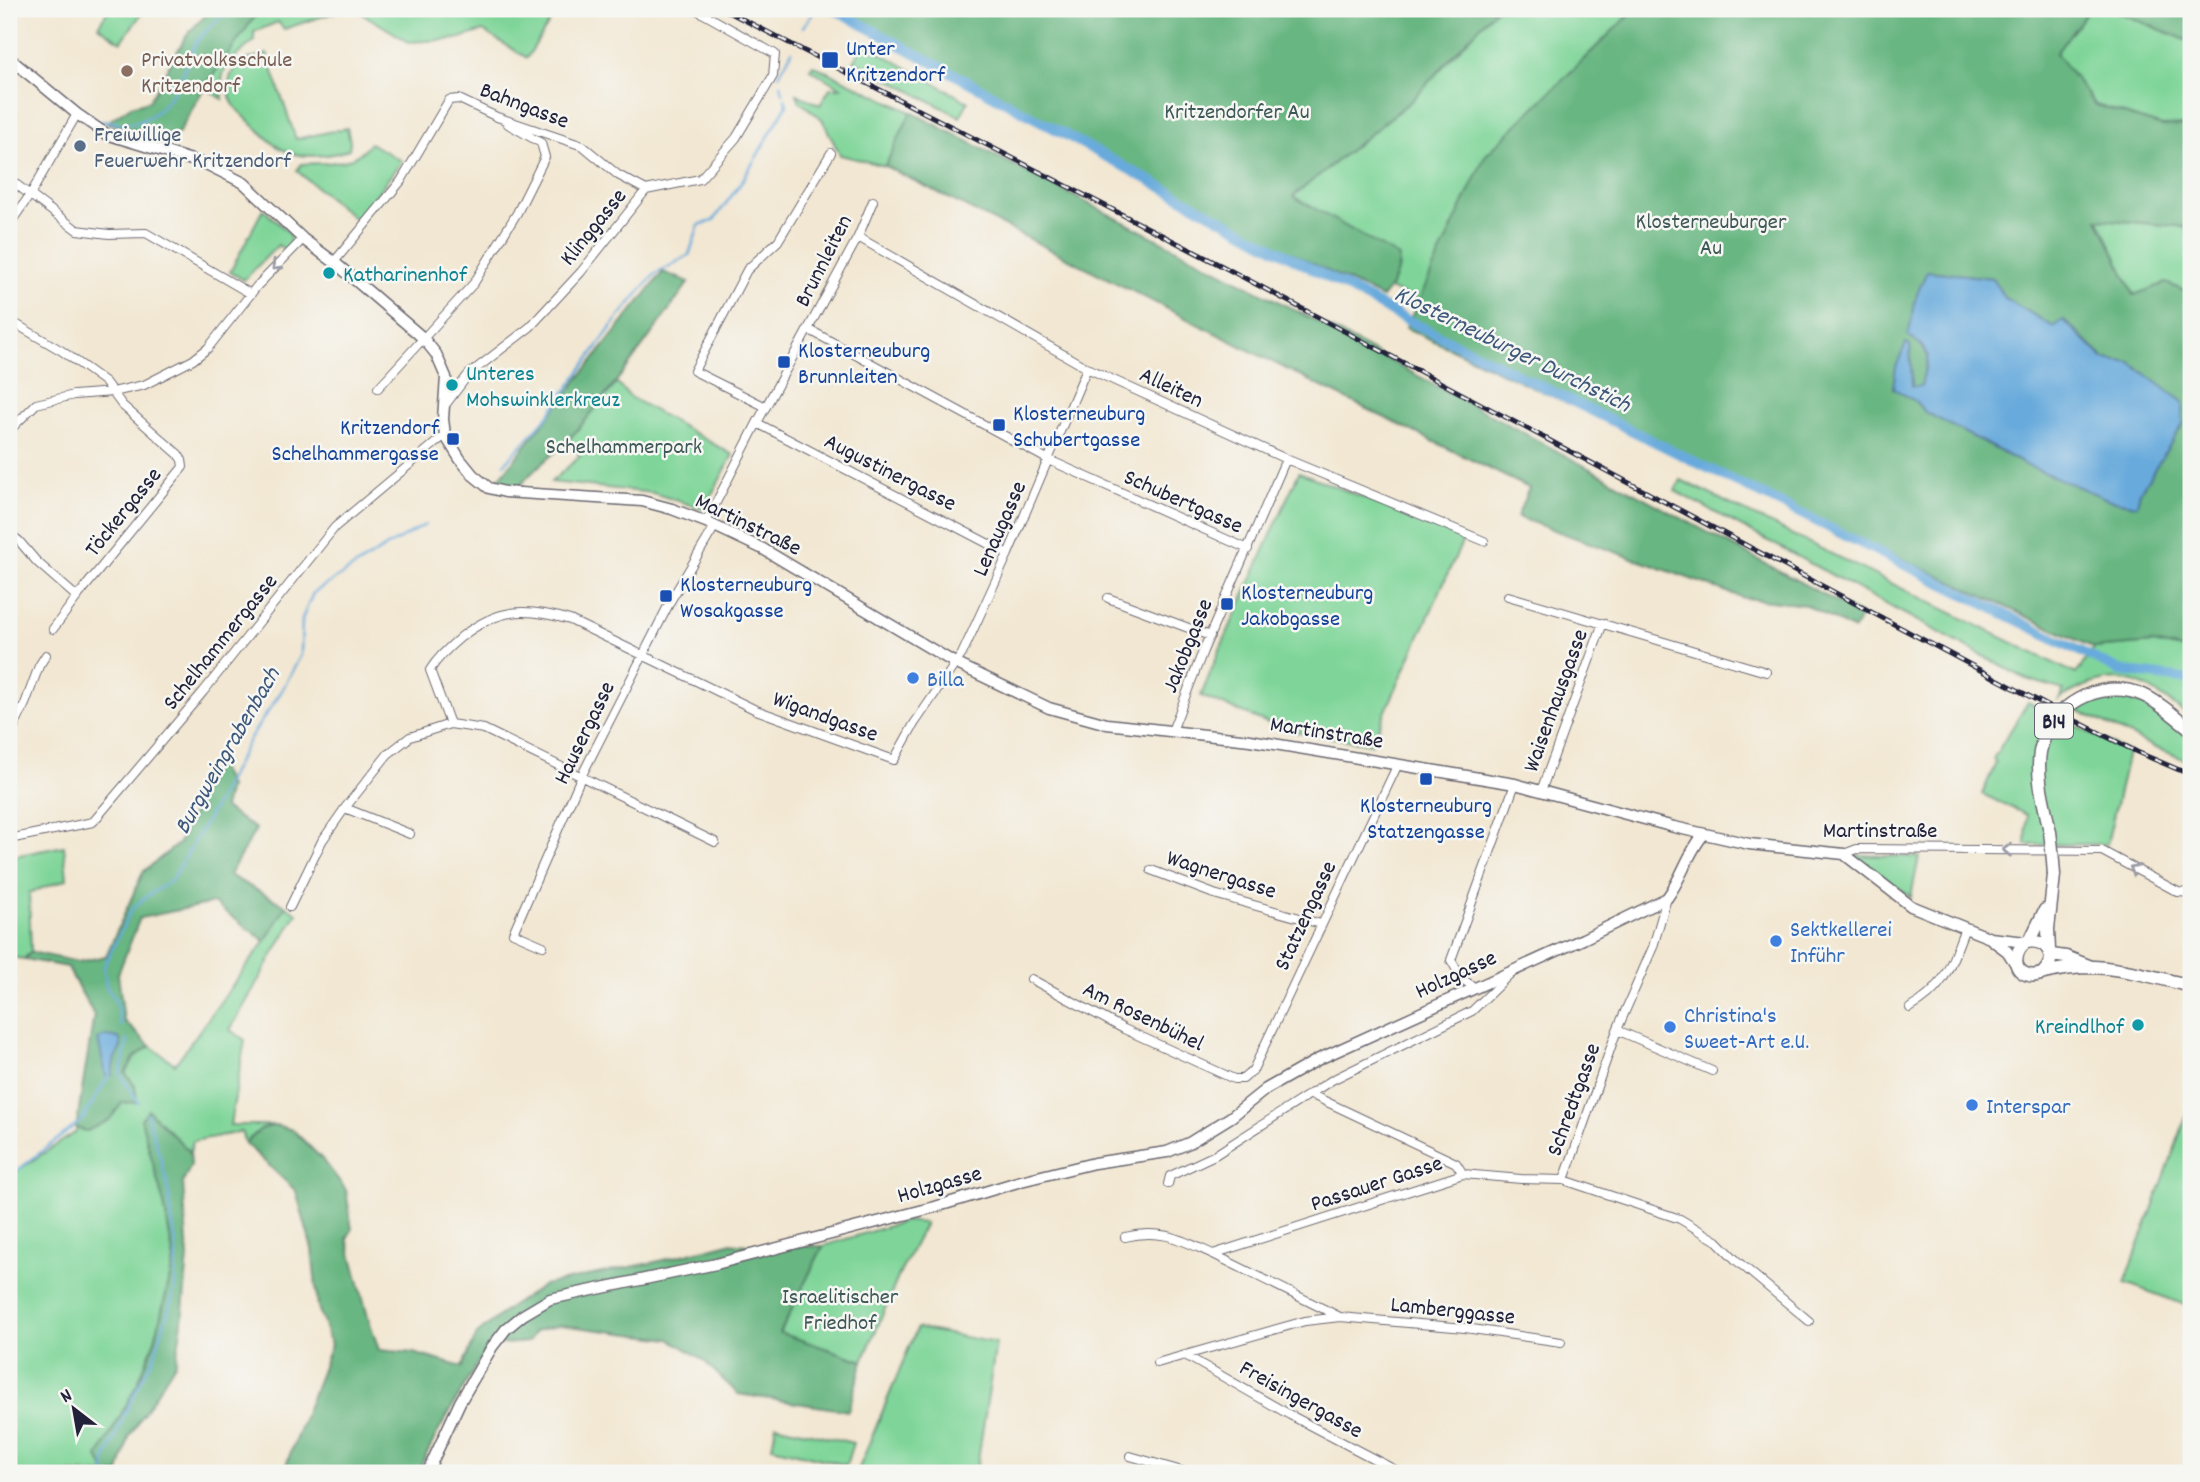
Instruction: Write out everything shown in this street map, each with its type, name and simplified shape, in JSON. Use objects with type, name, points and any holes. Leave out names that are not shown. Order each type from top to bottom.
[{"type":"main road","points":[[9,58],[77,114],[106,134],[208,165],[244,183],[303,239],[423,338],[436,354],[446,377],[443,419],[445,435]]},
{"type":"main road","name":"Martinstraße","points":[[445,435],[460,460],[489,488],[505,492],[642,501],[711,524],[763,550],[955,663],[1049,708],[1107,724],[1250,740],[1515,784],[1749,844],[1844,854]]},
{"type":"main road","name":"B14","points":[[2043,973],[2049,965],[2054,875],[2039,775],[2040,751],[2050,725],[2063,710],[2079,698],[2093,692],[2110,690],[2144,695],[2191,729]]},
{"type":"main road","points":[[1667,898],[1704,834]]},
{"type":"main road","points":[[1844,854],[1911,906],[1990,938],[2007,951],[2027,975],[2092,967],[2131,971],[2191,986]]},
{"type":"main road","name":"B14","points":[[2017,966],[2017,952],[2040,924],[2051,897]]},
{"type":"main road","name":"Holzgasse","points":[[427,1473],[460,1402],[492,1347],[506,1329],[550,1299],[703,1267],[1094,1163],[1167,1152],[1189,1143],[1231,1117],[1266,1089],[1319,1059],[1667,898]]},
{"type":"main road","points":[[1990,938],[2042,943],[2050,952],[2092,967]]},
{"type":"street","name":"Klinggasse","points":[[446,404],[468,375],[530,327],[580,272],[646,190],[700,179],[736,138],[773,76],[775,54],[695,9]]},
{"type":"street","name":"Bahngasse","points":[[334,262],[401,181],[449,100],[458,99],[497,117],[583,146],[618,175],[646,190]]},
{"type":"street","points":[[9,225],[30,195],[77,114]]},
{"type":"street","points":[[378,388],[474,283],[517,213],[545,157],[541,143],[497,117]]},
{"type":"street","points":[[766,407],[694,370],[747,270],[778,241],[831,153]]},
{"type":"street","points":[[9,179],[77,230],[109,234],[146,233],[251,294]]},
{"type":"street","name":"Brunnleiten","points":[[711,524],[757,423],[858,237],[873,201]]},
{"type":"street","name":"Alleiten","points":[[858,237],[1087,368],[1286,459],[1484,541]]},
{"type":"street","points":[[9,431],[36,404],[113,392],[144,384],[193,360],[208,348],[251,294],[303,239]]},
{"type":"street","points":[[9,320],[62,351],[104,382],[113,392]]},
{"type":"street","name":"Schubertgasse","points":[[808,328],[1049,460],[1248,549]]},
{"type":"street","name":"Lenaugasse","points":[[955,663],[1008,554],[1087,368]]},
{"type":"street","name":"Töckergasse","points":[[53,629],[183,467],[178,454],[122,405],[113,392]]},
{"type":"street","name":"Augustinergasse","points":[[757,423],[1008,554]]},
{"type":"street","name":"Schelhammergasse","points":[[9,839],[93,822],[203,692],[335,527],[445,435]]},
{"type":"street","name":"Jakobgasse","points":[[1172,731],[1286,459]]},
{"type":"street","name":"Hausergasse","points":[[542,946],[513,933],[582,775],[711,524]]},
{"type":"street","points":[[9,533],[77,597]]},
{"type":"street","name":"Waisenhausgasse","points":[[1508,596],[1766,672]]},
{"type":"street","points":[[1108,598],[1210,636]]},
{"type":"street","points":[[450,724],[430,670],[461,637],[484,620],[499,615],[533,613],[570,620],[642,655]]},
{"type":"street","name":"Waisenhausgasse","points":[[1541,791],[1603,623]]},
{"type":"street","points":[[9,738],[25,704],[38,666],[46,655]]},
{"type":"street","name":"Wigandgasse","points":[[642,655],[756,710],[894,760],[914,724],[955,663]]},
{"type":"street","points":[[290,907],[322,841],[345,807],[388,754],[410,737],[450,724],[484,730],[582,775],[715,842]]},
{"type":"street","name":"Statzengasse","points":[[1243,1079],[1253,1070],[1398,764]]},
{"type":"street","points":[[1474,987],[1462,979],[1451,960],[1515,784]]},
{"type":"street","points":[[345,807],[410,834]]},
{"type":"street","name":"Martinstraße","points":[[1844,854],[1857,849],[2102,851],[2178,892],[2191,893]]},
{"type":"street","name":"Wagnergasse","points":[[1151,870],[1214,894],[1321,924]]},
{"type":"street","name":"Schredtgasse","points":[[1563,1180],[1617,1030],[1653,947],[1667,898]]},
{"type":"street","points":[[1910,1008],[1928,998],[1941,984],[1965,928]]},
{"type":"street","name":"Holzgasse","points":[[1168,1184],[1170,1176],[1215,1155],[1332,1080],[1472,1011],[1516,968]]},
{"type":"street","name":"Am Rosenbühel","points":[[1031,979],[1124,1029],[1234,1079],[1243,1079]]},
{"type":"street","name":"Schredtgasse","points":[[1617,1030],[1712,1071]]},
{"type":"street","name":"Passauer Gasse","points":[[1213,1254],[1463,1174],[1456,1163],[1310,1094]]},
{"type":"street","points":[[1463,1174],[1563,1180],[1680,1219],[1717,1241],[1737,1261],[1810,1321]]},
{"type":"street","points":[[1125,1237],[1141,1233],[1169,1234],[1340,1317]]},
{"type":"street","points":[[1157,1363],[1305,1321],[1340,1317]]},
{"type":"street","name":"Lamberggasse","points":[[1340,1317],[1465,1328],[1561,1342]]},
{"type":"street","name":"Freisingergasse","points":[[1185,1355],[1290,1415],[1401,1473]]},
{"type":"street","points":[[1130,1455],[1189,1473]]},
{"type":"green space","points":[[109,9],[145,9],[121,42],[98,26]]},
{"type":"green space","points":[[212,9],[260,9],[204,88],[178,134],[159,136],[106,123],[131,106],[149,101],[188,33]]},
{"type":"green space","points":[[260,9],[345,9],[284,29],[278,22],[254,32],[254,41],[233,59],[224,71],[223,99],[204,88]]},
{"type":"green space","points":[[355,9],[558,9],[527,58],[483,31],[457,39],[409,42]]},
{"type":"green space","name":"Kritzendorfer Au","points":[[833,9],[1496,9],[1412,100],[1293,196],[1399,257],[1394,279],[1382,298],[1250,232]]},
{"type":"green space","points":[[1496,9],[1635,9],[1485,156],[1420,301],[1389,289],[1399,268],[1293,196],[1412,100]]},
{"type":"green space","name":"Klosterneuburger Au","points":[[1635,9],[2090,9],[2056,53],[2095,105],[2162,126],[2191,125],[2191,246],[2187,227],[2098,219],[2134,295],[2166,283],[2191,294],[2191,651],[2153,643],[2094,648],[1406,328],[1485,156]],"holes":[[[1927,271],[1991,278],[2005,298],[2054,327],[2064,320],[2105,359],[2131,363],[2183,424],[2139,492],[2137,504],[2026,465],[1925,412],[1915,401],[1893,388],[1906,343],[1910,345],[1912,386],[1921,386],[1928,356],[1916,334],[1914,314]]]},
{"type":"green space","points":[[2090,9],[2110,9],[2191,42],[2191,125],[2162,126],[2096,105],[2056,53]]},
{"type":"green space","points":[[2110,9],[2191,9],[2191,42]]},
{"type":"green space","points":[[863,43],[968,102],[960,117],[854,61]]},
{"type":"green space","points":[[267,54],[296,139],[347,128],[349,149],[320,156],[291,153],[270,141],[238,110],[230,92],[230,77],[233,71],[247,60]]},
{"type":"green space","points":[[813,65],[911,112],[885,166],[840,155],[822,119],[800,102],[797,94],[820,105],[830,88],[841,88],[810,69]]},
{"type":"green space","points":[[911,112],[1318,322],[1861,615],[1854,630],[1806,605],[1744,598],[1517,517],[1529,488],[1320,386],[885,166]]},
{"type":"green space","points":[[370,143],[402,161],[356,220],[297,171],[301,164],[348,160]]},
{"type":"green space","points":[[263,209],[290,234],[290,245],[285,250],[278,245],[244,280],[230,272]]},
{"type":"green space","points":[[2098,218],[2187,227],[2191,246],[2191,294],[2166,283],[2134,295]]},
{"type":"green space","points":[[663,272],[689,282],[602,400],[571,437],[520,486],[508,488],[492,484],[502,475]]},
{"type":"green space","name":"Schelhammerpark","points":[[617,383],[630,397],[733,455],[704,509],[653,493],[551,482],[580,456],[569,439]]},
{"type":"green space","points":[[1299,472],[1464,538],[1371,744],[1285,730],[1201,696]]},
{"type":"green space","points":[[1681,480],[2076,674],[2094,648],[2153,643],[2191,651],[2191,718],[2158,694],[2129,681],[2114,679],[2098,682],[2059,699],[2064,690],[2026,679],[1675,491]]},
{"type":"green space","points":[[2121,698],[2145,705],[2191,740],[2191,762],[2077,710],[2091,702]]},
{"type":"green space","points":[[2028,702],[2128,752],[2107,844],[2026,845],[2027,815],[1982,794],[1996,763],[1993,759]]},
{"type":"green space","points":[[217,761],[229,787],[224,808],[256,829],[229,875],[286,906],[265,941],[213,903],[140,918],[118,974],[124,1021],[150,1046],[135,1057],[125,1073],[135,1086],[137,1102],[122,1103],[109,1120],[87,1131],[76,1128],[94,1015],[67,967],[24,959],[31,952],[78,962],[106,956],[143,872],[179,843]]},
{"type":"green space","points":[[64,846],[67,879],[29,893],[31,952],[24,959],[9,957],[9,859]]},
{"type":"green space","points":[[1852,855],[1919,857],[1911,897]]},
{"type":"green space","points":[[286,906],[297,913],[230,1030],[245,1040],[230,1125],[275,1125],[261,1129],[245,1143],[241,1132],[193,1141],[190,1152],[148,1111],[141,1119],[164,1204],[174,1260],[155,1340],[138,1383],[98,1457],[106,1473],[9,1473],[9,1176],[76,1132],[76,1128],[87,1131],[109,1120],[135,1086],[125,1073],[135,1057],[150,1046],[175,1064],[265,941]]},
{"type":"green space","points":[[2191,1104],[2191,1307],[2125,1283]]},
{"type":"green space","points":[[148,1110],[190,1152],[191,1165],[183,1182],[188,1257],[182,1322],[176,1362],[129,1437],[119,1473],[106,1473],[98,1457],[138,1383],[155,1341],[174,1260],[164,1204],[141,1119]]},
{"type":"green space","points":[[275,1125],[293,1130],[324,1161],[346,1190],[352,1230],[347,1238],[379,1350],[413,1353],[462,1367],[477,1334],[506,1310],[544,1285],[655,1262],[729,1243],[757,1246],[823,1246],[780,1333],[863,1361],[848,1411],[738,1394],[702,1359],[670,1339],[560,1325],[535,1331],[528,1342],[488,1345],[438,1432],[419,1473],[283,1473],[331,1345],[318,1307],[312,1249],[296,1191],[245,1143],[261,1129]]},
{"type":"green space","name":"Israelitischer Friedhof","points":[[905,1221],[925,1223],[899,1275],[863,1361],[780,1333],[823,1246]]},
{"type":"green space","points":[[917,1328],[996,1343],[976,1473],[857,1473]]},
{"type":"green space","points":[[776,1425],[853,1443],[846,1465],[772,1447]]},
{"type":"water","points":[[1927,271],[1992,278],[2005,298],[2054,327],[2063,320],[2104,359],[2131,363],[2183,402],[2183,424],[2140,492],[2137,505],[2110,500],[2026,465],[1925,412],[1915,401],[1893,388],[1896,367],[1906,343],[1910,345],[1912,386],[1921,386],[1928,356],[1921,345],[1908,336],[1917,294]]},
{"type":"water","points":[[106,1036],[119,1038],[121,1044],[114,1060],[112,1075],[106,1076],[98,1039]]},
{"type":"waterway","points":[[100,123],[105,120],[130,124],[141,121],[160,109],[175,89],[196,43],[230,9]]},
{"type":"waterway","points":[[803,27],[816,9]]},
{"type":"waterway","name":"Klosterneuburger Durchstich","points":[[834,9],[1401,317],[2120,671],[2191,680]]},
{"type":"waterway","points":[[779,75],[792,51]]},
{"type":"waterway","name":"Burgweingrabenbach","points":[[781,84],[783,93]]},
{"type":"waterway","name":"Burgweingrabenbach","points":[[504,464],[548,416],[618,318],[654,275],[689,255],[699,225],[713,221],[741,183],[787,105],[785,99]]},
{"type":"waterway","name":"Burgweingrabenbach","points":[[121,1026],[117,1003],[106,986],[104,966],[131,910],[172,880],[250,738],[281,692],[301,655],[302,619],[313,593],[425,525]]},
{"type":"waterway","points":[[128,1040],[120,1074],[139,1103]]},
{"type":"waterway","name":"Burgweingrabenbach","points":[[9,1177],[82,1120],[110,1074]]},
{"type":"waterway","points":[[105,1473],[105,1461],[126,1411],[155,1354],[175,1289],[176,1245],[166,1178],[147,1114]]},
{"type":"railway","points":[[723,9],[1222,266],[2072,719],[2137,752],[2191,775]]},
{"type":"place","name":"Unter Kritzendorf","points":[[830,60]]},
{"type":"place","name":"Privatvolksschule Kritzendorf","points":[[127,71]]},
{"type":"place","name":"Freiwillige Feuerwehr Kritzendorf","points":[[80,146]]},
{"type":"place","name":"Katharinenhof","points":[[329,273]]},
{"type":"place","name":"Klosterneuburg Brunnleiten","points":[[784,362]]},
{"type":"place","name":"Unteres Mohswinklerkreuz","points":[[452,385]]},
{"type":"place","name":"Klosterneuburg Schubertgasse","points":[[999,425]]},
{"type":"place","name":"Kritzendorf Schelhammergasse","points":[[453,439]]},
{"type":"place","name":"Klosterneuburg Wosakgasse","points":[[666,596]]},
{"type":"place","name":"Klosterneuburg Jakobgasse","points":[[1227,604]]},
{"type":"place","name":"Billa","points":[[913,678]]},
{"type":"place","name":"Klosterneuburg Statzengasse","points":[[1426,779]]},
{"type":"place","name":"Sektkellerei Inführ","points":[[1776,941]]},
{"type":"place","name":"Kreindlhof","points":[[2138,1025]]},
{"type":"place","name":"Christina's Sweet-Art e.U.","points":[[1670,1027]]},
{"type":"place","name":"Interspar","points":[[1972,1105]]}]
